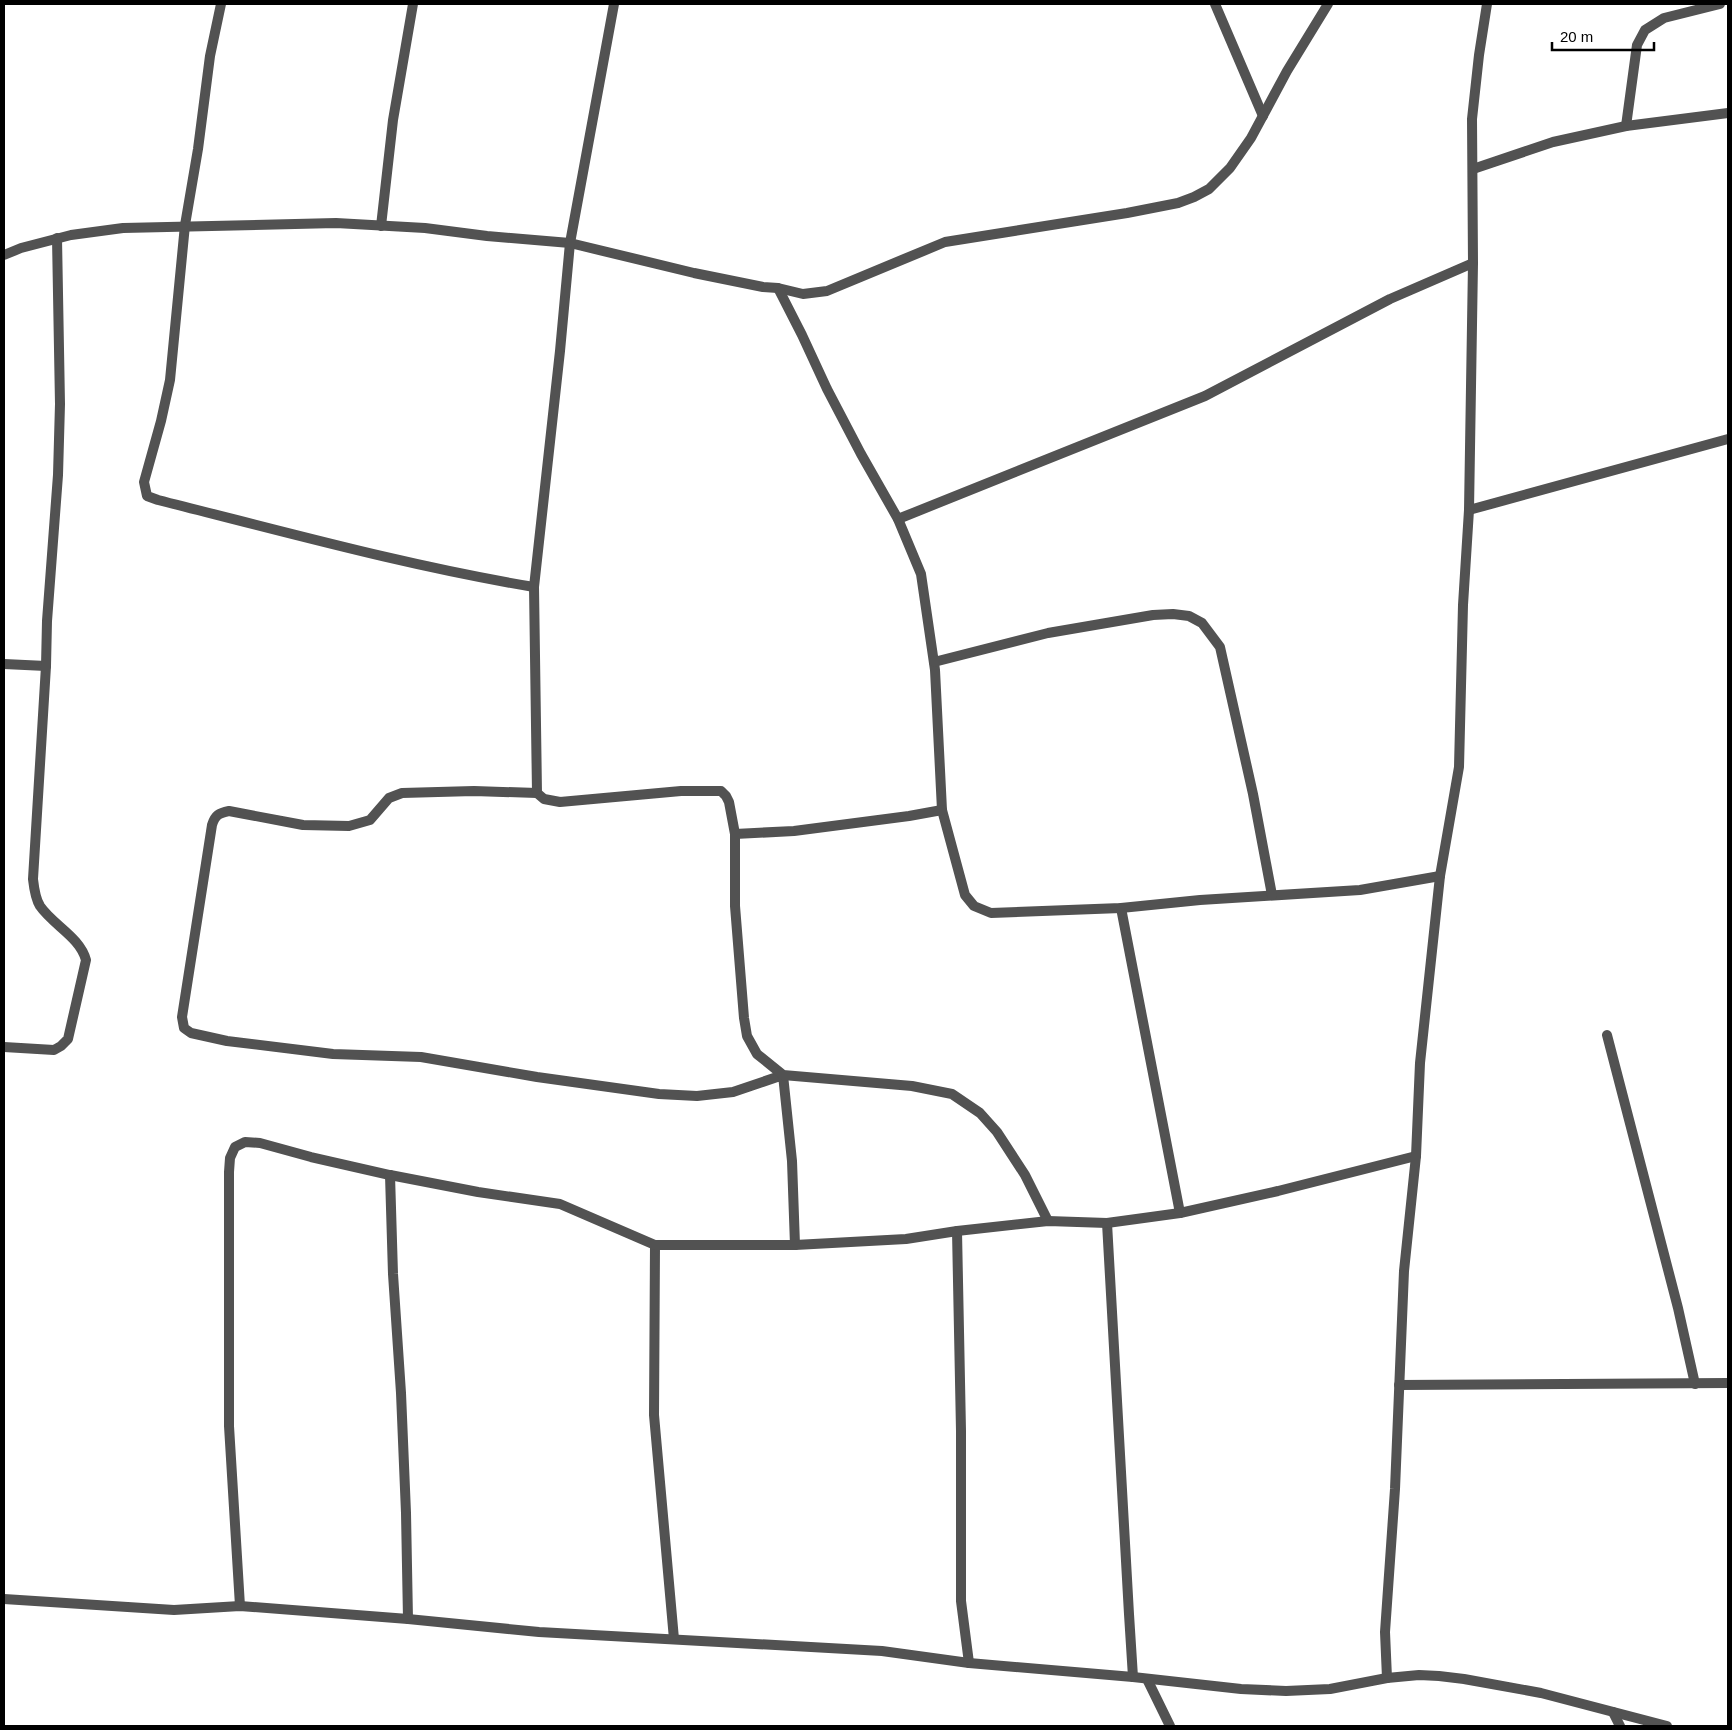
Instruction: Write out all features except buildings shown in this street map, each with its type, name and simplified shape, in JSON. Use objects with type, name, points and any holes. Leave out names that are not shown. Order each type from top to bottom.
[{"type":"street","points":[[221,4],[210,56],[186,225],[170,380],[161,421],[145,476],[144,490],[147,496],[423,566],[472,577],[534,587]]},
{"type":"street","points":[[381,226],[393,120],[413,4]]},
{"type":"street","points":[[537,792],[534,587],[570,243],[614,4]]},
{"type":"street","points":[[1215,4],[1263,116]]},
{"type":"street","points":[[4,255],[57,238],[123,228],[186,225],[336,223],[425,228],[487,236],[570,243],[694,273],[762,287],[778,288],[803,294],[827,291],[945,242],[1127,213],[1178,202],[1209,190],[1230,168],[1251,138],[1287,71],[1328,4]]},
{"type":"street","points":[[1387,1678],[1385,1632],[1395,1489],[1404,1271],[1416,1156],[1420,1063],[1440,876],[1459,768],[1463,604],[1469,510],[1473,263],[1472,119],[1487,4]]},
{"type":"street","points":[[1626,126],[1637,44],[1645,30],[1664,18],[1720,4]]},
{"type":"street","points":[[1473,169],[1553,142],[1626,126],[1728,113]]},
{"type":"street","points":[[4,1047],[54,1050],[68,1040],[86,960],[84,951],[40,905],[33,879],[47,621],[58,475],[60,404],[57,238]]},
{"type":"street","points":[[898,519],[1204,396],[1390,299],[1473,263]]},
{"type":"street","points":[[778,288],[840,414],[898,519],[921,574],[934,662],[939,717],[942,810],[965,895],[969,902],[983,911],[991,913],[1121,908],[1272,895],[1360,890],[1440,876]]},
{"type":"street","points":[[1469,510],[1728,439]]},
{"type":"street","points":[[934,662],[1048,633],[1153,615],[1172,614],[1189,616],[1202,623],[1220,647],[1249,776],[1272,895]]},
{"type":"street","points":[[4,664],[46,666]]},
{"type":"street","points":[[795,1244],[792,1161],[783,1075],[757,1054],[747,1036],[735,906],[735,834],[730,802],[721,791],[682,791],[560,802],[544,799],[537,792],[402,793],[390,798],[370,820],[349,826],[303,825],[229,811],[217,814],[214,818],[182,1017],[184,1028],[191,1033],[227,1041],[332,1054],[421,1057],[537,1077],[659,1094],[697,1096],[734,1092],[783,1075],[912,1086],[952,1094],[980,1113],[997,1132],[1025,1175],[1048,1221]]},
{"type":"street","points":[[735,834],[794,831],[942,810]]},
{"type":"street","points":[[1121,908],[1180,1213]]},
{"type":"street","points":[[1607,1035],[1676,1299],[1695,1384]]},
{"type":"street","points":[[240,1606],[229,1426],[230,1158],[235,1147],[245,1142],[260,1143],[311,1157],[478,1192],[560,1204],[655,1245],[795,1244],[906,1239],[956,1231],[1048,1221],[1107,1223],[1180,1213],[1278,1191],[1416,1156]]},
{"type":"street","points":[[390,1174],[393,1274],[401,1393],[406,1513],[408,1619]]},
{"type":"street","points":[[1107,1223],[1116,1360],[1121,1496],[1134,1678]]},
{"type":"street","points":[[956,1231],[962,1431],[962,1601],[969,1663]]},
{"type":"street","points":[[655,1245],[654,1415],[674,1639]]},
{"type":"street","points":[[1399,1385],[1728,1383]]},
{"type":"street","points":[[4,1599],[174,1610],[240,1606],[408,1619],[539,1632],[882,1651],[969,1663],[1241,1689],[1286,1691],[1330,1689],[1387,1678],[1419,1675],[1464,1679],[1541,1693],[1667,1726]]},
{"type":"street","points":[[1147,1679],[1170,1726]]},
{"type":"street","points":[[1613,1712],[1620,1726]]}]
